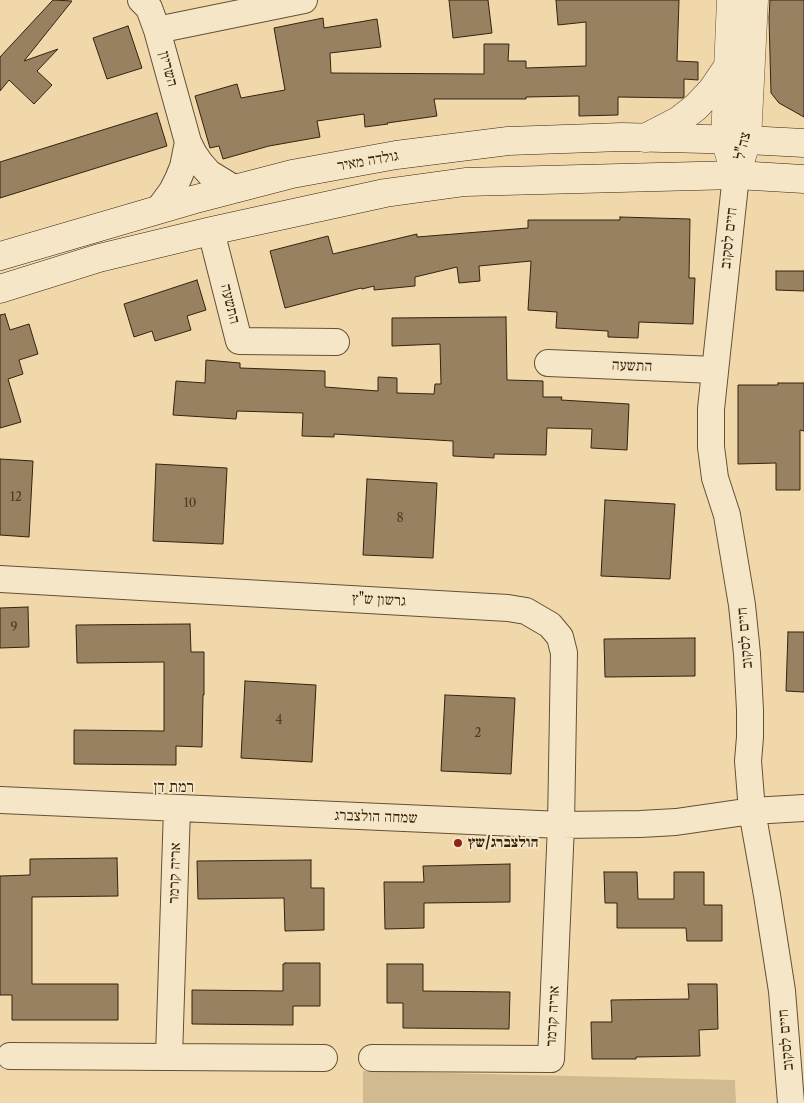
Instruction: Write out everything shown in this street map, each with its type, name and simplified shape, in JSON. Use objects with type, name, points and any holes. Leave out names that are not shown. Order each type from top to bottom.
[{"type":"main road","name":"צה\"ל","points":[[731,0],[729,64],[736,140],[736,175]]},
{"type":"main road","name":"צה\"ל","points":[[736,140],[754,0]]},
{"type":"main road","points":[[646,138],[678,120],[696,107],[712,90],[729,64]]},
{"type":"main road","name":"גולדה מאיר","points":[[0,256],[235,188],[292,174],[396,156],[498,142],[622,137],[804,143]]},
{"type":"main road","points":[[0,289],[99,258],[211,231],[385,193],[465,182],[736,175],[804,179]]},
{"type":"street","name":"השריון","points":[[141,0],[149,8],[157,30],[188,142],[201,164],[219,179],[235,188]]},
{"type":"street","points":[[157,30],[253,6],[304,0]]},
{"type":"street","name":"השריון","points":[[158,210],[172,191],[181,173],[188,142]]},
{"type":"street","name":"חיים לסקוב","points":[[736,175],[711,409],[711,447],[715,478],[727,515],[742,605],[750,710],[748,761],[752,811],[782,991],[792,1103]]},
{"type":"street","name":"התשעה","points":[[211,231],[239,340],[336,342]]},
{"type":"street","name":"התשעה","points":[[548,363],[715,370]]},
{"type":"street","name":"גרשון ש\"ץ","points":[[0,579],[508,608],[526,612],[550,624],[560,637],[564,653],[561,825]]},
{"type":"street","name":"שמחה הולצברג","points":[[0,800],[561,825],[676,822],[752,811],[804,808]]},
{"type":"street","name":"אריה קרמר","points":[[169,1057],[177,808]]},
{"type":"street","name":"אריה קרמר","points":[[372,1058],[550,1059],[561,825]]},
{"type":"street","points":[[10,1056],[324,1058]]},
{"type":"shaded area","points":[[363,1071],[735,1080],[736,1103],[363,1103]]},
{"type":"building","points":[[53,0],[72,1],[24,61],[58,49],[37,71],[52,85],[34,104],[9,80],[0,91],[0,57]]},
{"type":"building","points":[[449,0],[488,0],[492,33],[453,38]]},
{"type":"building","points":[[556,0],[679,0],[677,61],[698,62],[698,80],[684,79],[684,97],[682,98],[618,97],[618,115],[579,116],[579,96],[526,97],[526,99],[434,99],[437,116],[365,127],[364,114],[317,121],[320,137],[269,146],[223,159],[219,146],[210,148],[195,96],[237,84],[241,98],[285,90],[274,28],[323,18],[324,28],[377,19],[381,47],[330,53],[331,73],[484,74],[484,44],[509,44],[508,61],[526,61],[526,68],[586,66],[586,22],[558,25]]},
{"type":"building","points":[[770,0],[804,0],[804,117],[779,103],[771,93]]},
{"type":"building","points":[[128,26],[142,68],[107,79],[93,38]]},
{"type":"building","points":[[157,113],[167,146],[0,198],[0,162]]},
{"type":"building","points":[[620,217],[690,219],[689,278],[695,278],[693,324],[639,322],[638,338],[608,337],[608,331],[556,328],[557,312],[528,310],[531,261],[479,266],[480,281],[459,283],[457,267],[415,277],[415,286],[374,290],[374,286],[361,288],[285,308],[270,251],[328,236],[333,254],[417,234],[417,237],[528,228],[528,220],[620,220]]},
{"type":"building","points":[[776,271],[804,271],[804,291],[776,290]]},
{"type":"building","points":[[197,280],[206,310],[187,316],[191,330],[155,341],[152,331],[134,337],[124,304]]},
{"type":"building","points":[[5,314],[10,330],[29,324],[38,354],[19,360],[23,374],[8,379],[21,422],[0,428],[0,315]]},
{"type":"building","points":[[506,317],[507,380],[543,381],[543,397],[562,397],[561,400],[629,404],[627,450],[591,448],[592,429],[547,428],[546,455],[494,454],[494,458],[453,456],[453,441],[334,434],[334,437],[302,436],[303,413],[237,411],[236,419],[173,415],[176,381],[205,383],[206,360],[240,363],[240,368],[325,371],[325,387],[378,391],[378,377],[397,378],[397,393],[434,394],[435,384],[441,384],[440,344],[392,346],[392,318]]},
{"type":"building","points":[[778,383],[804,383],[804,431],[800,430],[800,490],[776,490],[776,463],[738,464],[738,385],[778,385]]},
{"type":"building","points":[[0,459],[33,461],[29,537],[0,535]]},
{"type":"building","points":[[156,464],[227,468],[223,544],[153,541]]},
{"type":"building","points":[[367,479],[437,483],[433,558],[363,555]]},
{"type":"building","points":[[605,500],[675,504],[670,579],[601,576]]},
{"type":"building","points":[[28,607],[29,647],[0,648],[0,608]]},
{"type":"building","points":[[190,624],[191,652],[204,652],[202,747],[176,746],[176,765],[74,764],[74,730],[164,731],[164,662],[77,663],[76,625]]},
{"type":"building","points":[[788,632],[804,632],[804,692],[786,691]]},
{"type":"building","points":[[695,638],[695,676],[605,677],[604,639]]},
{"type":"building","points":[[245,681],[316,685],[312,762],[241,758]]},
{"type":"building","points":[[445,695],[515,698],[511,774],[441,771]]},
{"type":"building","points":[[117,858],[118,896],[32,897],[32,984],[118,984],[118,1020],[12,1020],[12,995],[0,995],[0,876],[30,875],[30,859]]},
{"type":"building","points":[[311,860],[311,888],[324,888],[324,930],[285,931],[284,898],[198,899],[197,861]]},
{"type":"building","points":[[510,864],[510,902],[424,903],[424,928],[385,929],[384,882],[424,882],[423,866]]},
{"type":"building","points":[[604,872],[637,872],[638,899],[674,899],[674,872],[704,872],[704,905],[722,905],[722,941],[687,941],[686,928],[617,928],[617,903],[605,903]]},
{"type":"building","points":[[320,963],[320,1006],[293,1006],[293,1025],[192,1024],[192,990],[283,991],[283,964]]},
{"type":"building","points":[[387,964],[423,964],[423,991],[510,992],[509,1029],[403,1028],[403,1003],[387,1003]]},
{"type":"building","points":[[688,984],[717,984],[718,1029],[699,1030],[700,1056],[592,1059],[591,1022],[612,1022],[611,1000],[689,999]]},
{"type":"place","name":"הולצברג/שץ","points":[[458,843]]},
{"type":"district","name":"רמת דן","points":[[174,787]]}]
